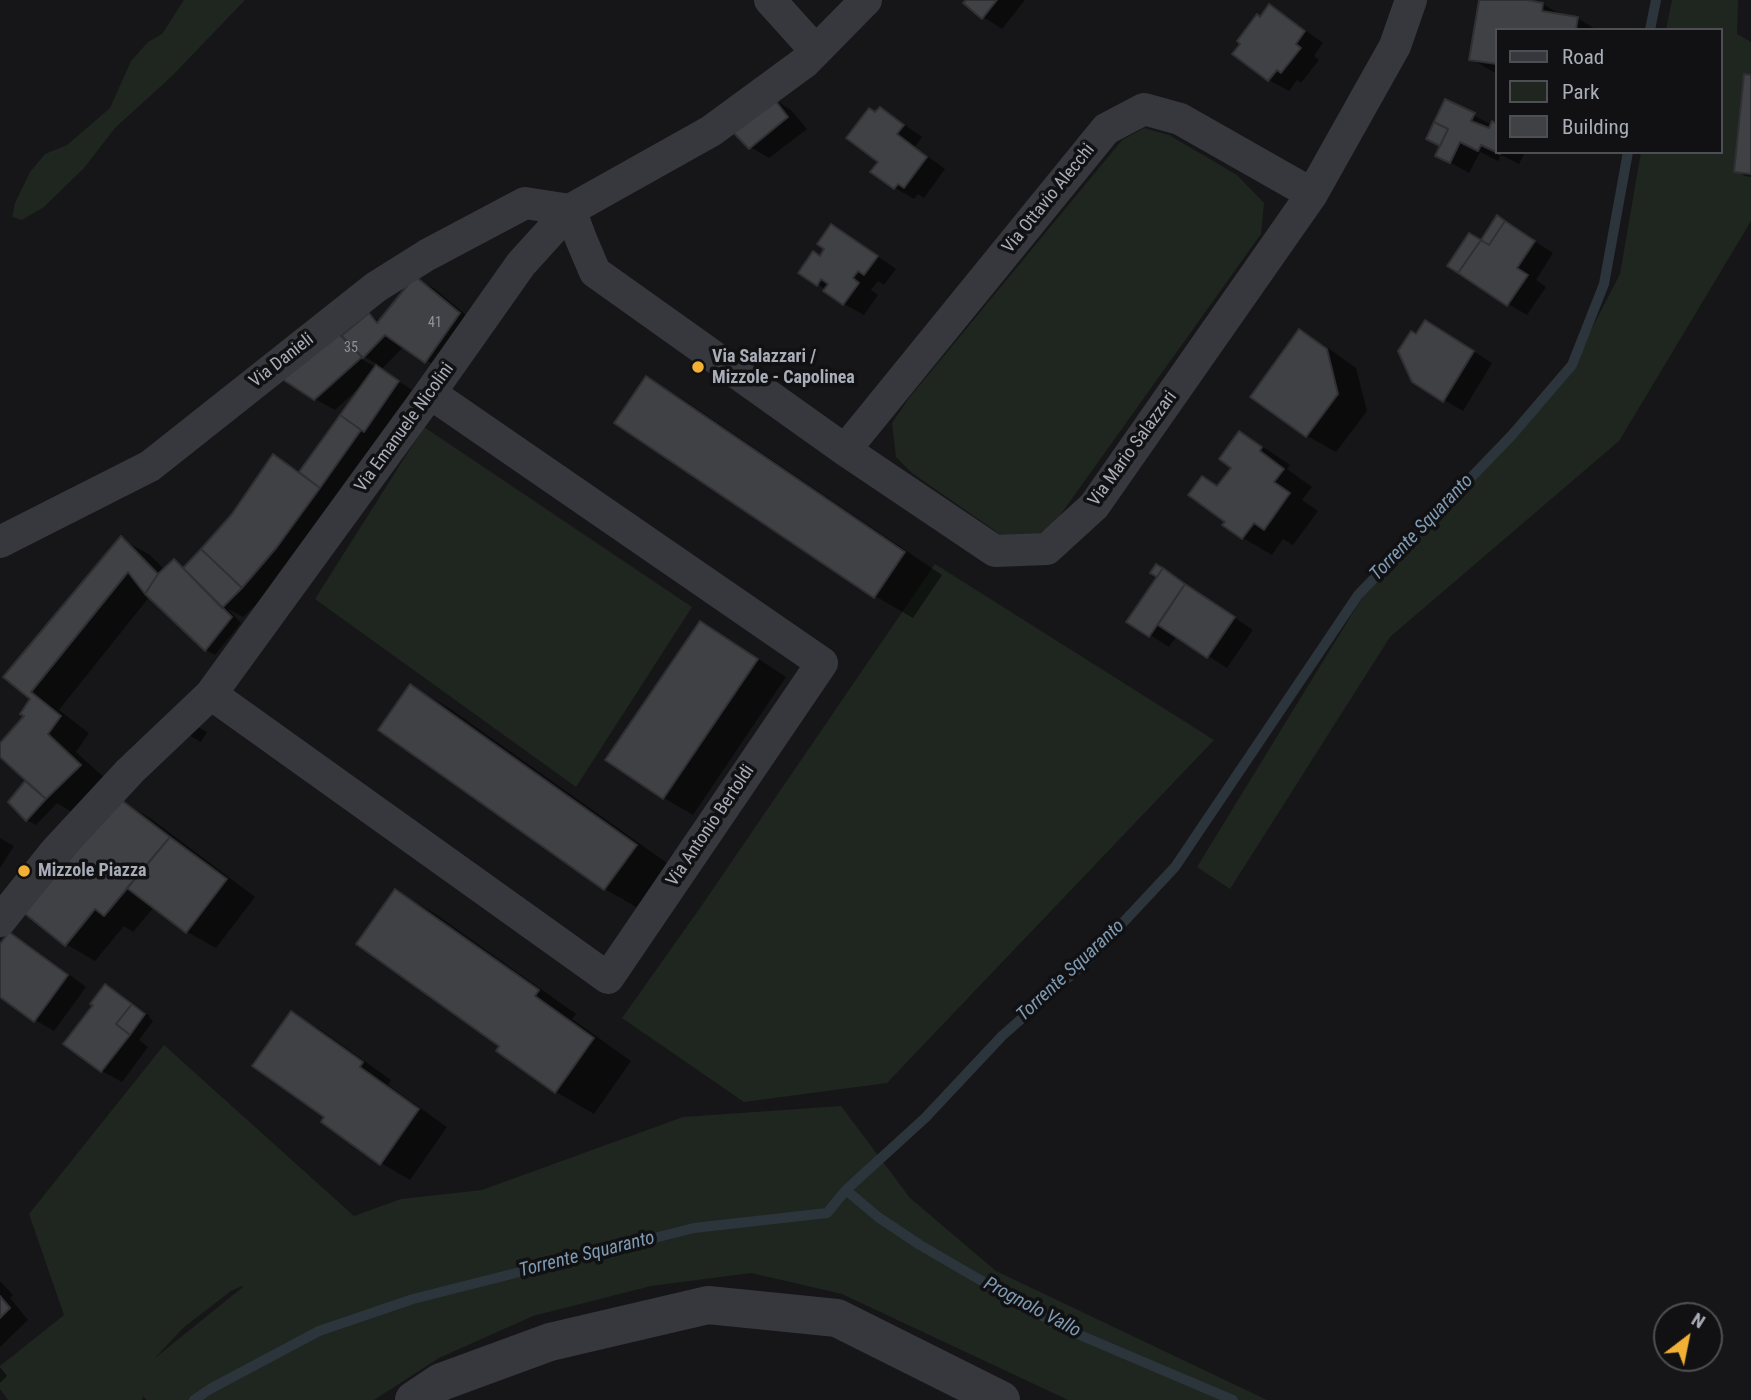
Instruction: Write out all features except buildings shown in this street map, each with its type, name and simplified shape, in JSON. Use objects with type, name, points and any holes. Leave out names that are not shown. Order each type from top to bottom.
[{"type":"street","points":[[770,0],[816,51]]},
{"type":"street","name":"Via Emanuele Nicolini","points":[[0,921],[54,853],[130,771],[211,694],[521,264],[570,210],[711,131],[805,62],[866,0]]},
{"type":"street","name":"Via Mario Salazzari","points":[[570,210],[595,272],[845,450],[995,551],[1047,549],[1094,506],[1312,194],[1395,46],[1411,0]]},
{"type":"street","name":"Via Ottavio Alecchi","points":[[845,450],[1106,129],[1144,109],[1180,119],[1312,194]]},
{"type":"street","name":"Via Danieli","points":[[0,542],[150,466],[376,287],[427,255],[525,203],[570,210]]},
{"type":"street","name":"Via Antonio Bertoldi","points":[[211,694],[608,978],[822,663],[430,393]]},
{"type":"street","points":[[414,1400],[441,1381],[550,1342],[708,1305],[837,1318],[1001,1400]]},
{"type":"green space","points":[[184,0],[245,0],[172,76],[115,128],[84,168],[44,207],[22,220],[12,217],[15,203],[30,172],[45,154],[67,145],[110,108],[131,61],[148,42],[162,34]]},
{"type":"green space","points":[[1672,0],[1738,0],[1737,34],[1751,42],[1751,221],[1619,441],[1390,637],[1230,889],[1197,867],[1360,601],[1426,516],[1489,462],[1573,365],[1620,274],[1641,154],[1723,154],[1723,28],[1666,28]]},
{"type":"green space","points":[[1144,128],[1169,135],[1237,175],[1264,203],[1261,234],[1056,521],[1033,538],[1004,537],[912,473],[896,457],[892,423],[909,398],[1122,140]]},
{"type":"green space","points":[[424,427],[692,607],[576,787],[315,599]]},
{"type":"green space","points":[[935,564],[1214,740],[887,1083],[744,1102],[622,1018]]},
{"type":"green space","points":[[164,1045],[354,1216],[401,1199],[482,1190],[683,1117],[841,1106],[910,1198],[996,1271],[1267,1400],[1068,1400],[842,1294],[751,1273],[651,1286],[533,1316],[439,1358],[374,1400],[147,1400],[143,1396],[142,1400],[8,1400],[0,1389],[0,1366],[64,1315],[29,1214]],"holes":[[[243,1287],[155,1358],[183,1328],[231,1291]]]},
{"type":"waterway","name":"Torrente Squaranto","points":[[1650,28],[1656,0]]},
{"type":"waterway","name":"Torrente Squaranto","points":[[194,1400],[319,1331],[413,1299],[694,1228],[827,1213],[846,1190],[925,1118],[1002,1036],[1088,960],[1175,867],[1358,595],[1512,435],[1572,365],[1604,284],[1628,154]]},
{"type":"waterway","name":"Prognolo Vallo","points":[[846,1190],[878,1217],[920,1245],[1061,1327],[1233,1400]]},
{"type":"place","name":"Via Salazzari / Mizzole - Capolinea","points":[[698,367]]},
{"type":"place","name":"Mizzole Piazza","points":[[24,871]]}]
